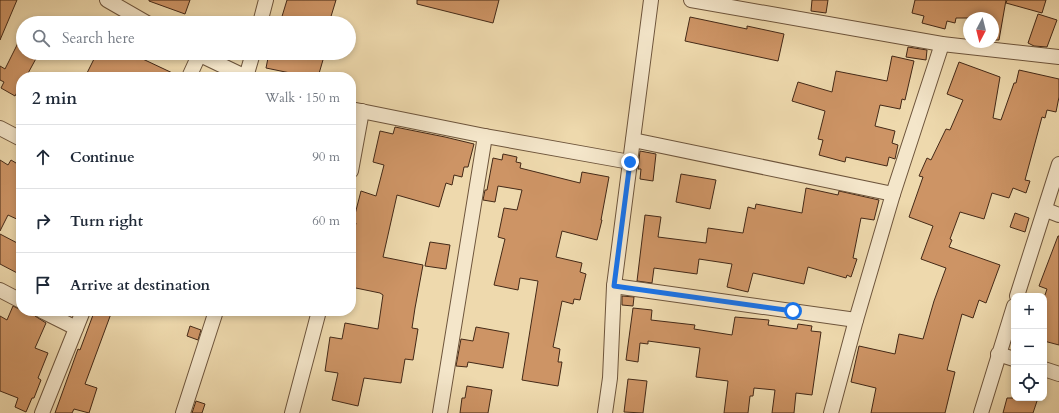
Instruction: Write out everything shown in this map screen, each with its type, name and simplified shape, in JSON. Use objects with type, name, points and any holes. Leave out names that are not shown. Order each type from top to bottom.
[{"type":"street","points":[[107,0],[135,16]]},
{"type":"street","points":[[262,16],[266,0]]},
{"type":"street","points":[[605,413],[610,378],[614,286],[651,0]]},
{"type":"street","points":[[691,0],[942,44],[1059,57]]},
{"type":"street","points":[[831,413],[856,320],[893,194],[942,44]]},
{"type":"street","points":[[191,72],[196,60]]},
{"type":"street","points":[[211,60],[236,72]]},
{"type":"street","points":[[247,72],[251,60]]},
{"type":"street","points":[[356,110],[485,136],[630,162]]},
{"type":"street","points":[[0,128],[16,136]]},
{"type":"street","points":[[440,413],[485,136]]},
{"type":"street","points":[[633,140],[893,194]]},
{"type":"street","points":[[1018,293],[1046,210],[1059,164]]},
{"type":"street","points":[[1046,210],[1059,215]]},
{"type":"street","points":[[614,286],[856,320]]},
{"type":"street","points":[[0,290],[16,298]]},
{"type":"street","points":[[981,413],[1011,315]]},
{"type":"street","points":[[52,316],[76,328]]},
{"type":"street","points":[[42,413],[81,316]]},
{"type":"street","points":[[183,413],[214,316]]},
{"type":"street","points":[[292,413],[317,316]]},
{"type":"street","points":[[998,354],[1011,358]]},
{"type":"street","points":[[1047,370],[1059,374]]},
{"type":"building","points":[[0,0],[17,0],[0,40]]},
{"type":"building","points":[[149,0],[190,0],[185,14]]},
{"type":"building","points":[[287,0],[336,0],[331,16],[282,16]]},
{"type":"building","points":[[417,0],[499,0],[493,23],[417,4]]},
{"type":"building","points":[[812,0],[828,0],[826,13],[811,11]]},
{"type":"building","points":[[915,0],[1006,0],[999,40],[999,12],[963,12],[963,18],[956,18],[955,23],[947,21],[945,29],[922,23],[924,16],[912,13]]},
{"type":"building","points":[[1007,0],[1046,0],[1042,13],[1006,3]]},
{"type":"building","points":[[1038,14],[1057,20],[1047,47],[1034,46],[1028,43]]},
{"type":"building","points":[[690,17],[747,29],[747,26],[784,34],[778,61],[685,41]]},
{"type":"building","points":[[16,47],[16,60],[35,60],[29,72],[16,72],[15,96],[1,88],[4,82],[0,80],[0,66],[5,69]]},
{"type":"building","points":[[908,47],[927,50],[926,60],[906,57]]},
{"type":"building","points":[[892,56],[914,61],[905,100],[902,99],[900,109],[880,105],[875,126],[895,131],[892,143],[898,145],[895,159],[889,157],[887,166],[846,157],[845,162],[819,155],[823,140],[818,139],[825,111],[792,101],[798,82],[832,92],[836,71],[887,81]]},
{"type":"building","points":[[94,60],[145,60],[170,72],[88,72]]},
{"type":"building","points":[[268,60],[323,60],[319,72],[285,72],[266,68]]},
{"type":"building","points":[[959,62],[1000,77],[993,118],[1001,120],[1014,83],[1016,83],[1019,70],[1059,79],[1059,97],[1056,112],[1047,110],[1045,118],[1042,117],[1025,180],[1030,181],[1026,193],[1013,188],[1009,198],[992,193],[984,219],[960,212],[950,239],[952,240],[949,247],[1000,265],[986,303],[979,300],[973,318],[962,314],[947,370],[955,372],[945,413],[871,413],[876,388],[851,382],[859,346],[895,354],[899,334],[923,339],[934,301],[946,268],[921,259],[933,226],[909,217],[923,177],[919,176],[927,158],[931,160],[946,129],[950,130],[963,100],[947,94]]},
{"type":"building","points":[[395,127],[474,144],[468,167],[464,167],[462,177],[454,175],[452,185],[446,183],[439,207],[397,195],[383,257],[423,265],[412,328],[418,329],[413,360],[405,359],[401,383],[364,378],[358,406],[332,400],[338,373],[325,371],[330,337],[342,339],[345,323],[378,329],[383,295],[356,288],[356,210],[361,191],[376,196],[384,165],[373,162],[380,131],[393,134]]},
{"type":"building","points":[[640,151],[656,154],[653,181],[640,179],[641,169],[638,169]]},
{"type":"building","points":[[503,154],[517,157],[516,162],[521,163],[520,168],[580,183],[582,172],[609,177],[597,240],[562,231],[556,257],[582,263],[580,272],[586,274],[580,300],[574,299],[573,304],[562,301],[553,347],[560,349],[558,362],[562,362],[558,386],[522,380],[538,281],[520,278],[518,290],[494,285],[505,239],[498,237],[504,208],[517,210],[522,190],[498,186],[495,202],[483,200],[485,190],[487,190],[493,158],[502,160]]},
{"type":"building","points":[[0,160],[8,165],[11,160],[16,163],[16,219],[8,215],[0,231]]},
{"type":"building","points":[[681,174],[716,180],[710,209],[676,202]]},
{"type":"building","points":[[806,188],[838,195],[839,191],[879,200],[874,220],[861,218],[853,258],[857,259],[851,277],[847,275],[846,278],[808,267],[804,284],[753,273],[748,292],[727,287],[732,264],[699,259],[697,274],[654,268],[652,283],[637,281],[645,215],[661,217],[658,237],[706,243],[708,228],[743,233],[748,207],[755,209],[756,204],[802,213]]},
{"type":"building","points":[[1015,213],[1029,218],[1025,232],[1010,227]]},
{"type":"building","points":[[0,234],[16,242],[16,272],[0,264]]},
{"type":"building","points":[[1059,236],[1059,345],[1047,342],[1047,293],[1046,293],[1047,289],[1039,286]]},
{"type":"building","points":[[430,242],[450,245],[446,269],[425,266]]},
{"type":"building","points":[[622,296],[634,297],[633,306],[622,305]]},
{"type":"building","points":[[13,306],[16,308],[16,316],[35,316],[46,323],[35,348],[48,353],[38,378],[41,380],[34,398],[32,398],[26,412],[15,407],[18,398],[0,391],[0,316],[7,320]]},
{"type":"building","points":[[633,308],[652,310],[651,320],[695,325],[694,329],[732,335],[735,317],[769,320],[768,325],[797,329],[798,324],[812,326],[811,331],[821,332],[812,395],[796,393],[794,413],[772,413],[775,390],[754,388],[753,396],[750,396],[748,413],[724,413],[728,381],[696,377],[700,348],[648,341],[648,344],[640,343],[638,362],[626,360]]},
{"type":"building","points":[[93,316],[110,316],[85,384],[97,388],[89,413],[74,409],[72,413],[55,413],[78,349],[80,350]]},
{"type":"building","points":[[190,326],[201,330],[198,340],[187,336]]},
{"type":"building","points":[[476,327],[509,333],[503,368],[468,362],[467,367],[456,366],[461,339],[473,341]]},
{"type":"building","points":[[628,379],[647,381],[643,413],[624,412]]},
{"type":"building","points":[[467,386],[492,390],[488,413],[460,413],[462,398],[465,398]]},
{"type":"building","points":[[1007,398],[1011,398],[1011,401],[1037,401],[1033,413],[1003,413]]},
{"type":"building","points":[[196,401],[205,404],[202,413],[192,413]]},
{"type":"route","points":[[630,162],[614,286],[793,311]]}]
